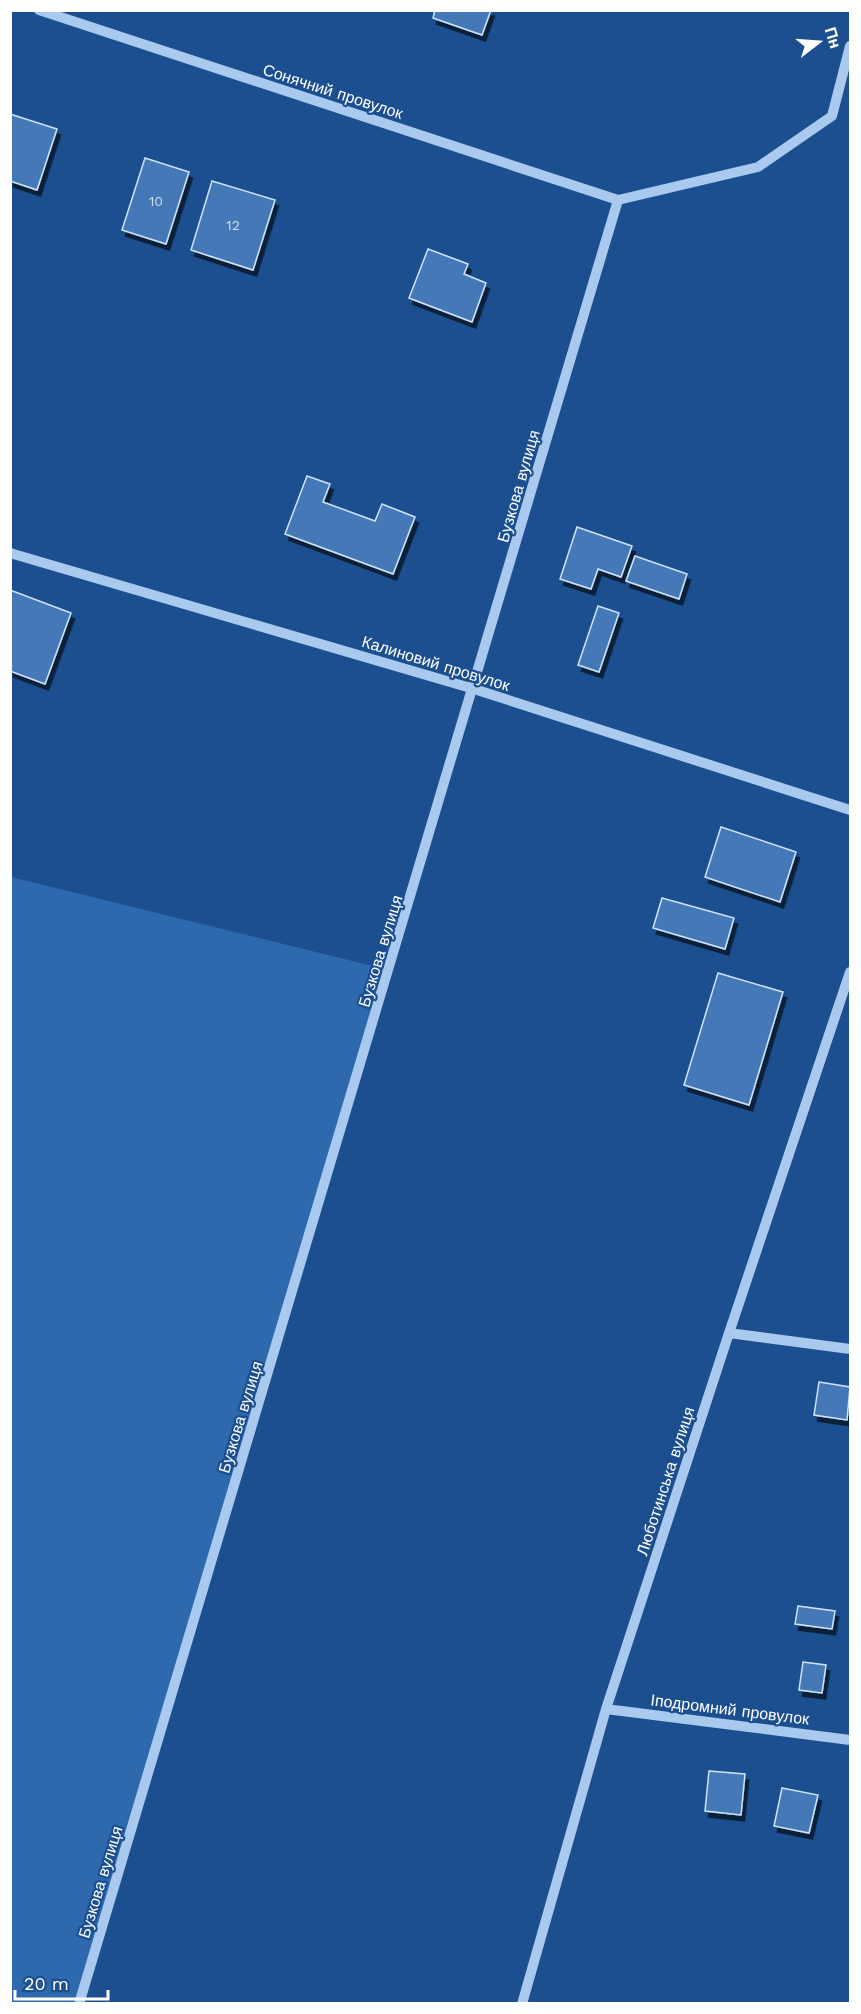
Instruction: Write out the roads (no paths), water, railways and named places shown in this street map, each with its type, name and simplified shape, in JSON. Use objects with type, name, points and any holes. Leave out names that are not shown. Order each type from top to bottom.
[{"type":"street","name":"Сонячний провулок","points":[[39,10],[618,200]]},
{"type":"street","points":[[618,200],[758,167],[832,116],[850,46]]},
{"type":"street","name":"Бузкова вулиця","points":[[79,2004],[474,689],[618,200]]},
{"type":"street","name":"Калиновий провулок","points":[[10,553],[474,689],[850,810]]},
{"type":"street","name":"Люботинська вулиця","points":[[522,2004],[606,1709],[850,972]]},
{"type":"street","points":[[729,1333],[850,1349]]},
{"type":"street","name":"Іподромний провулок","points":[[606,1709],[850,1740]]}]
